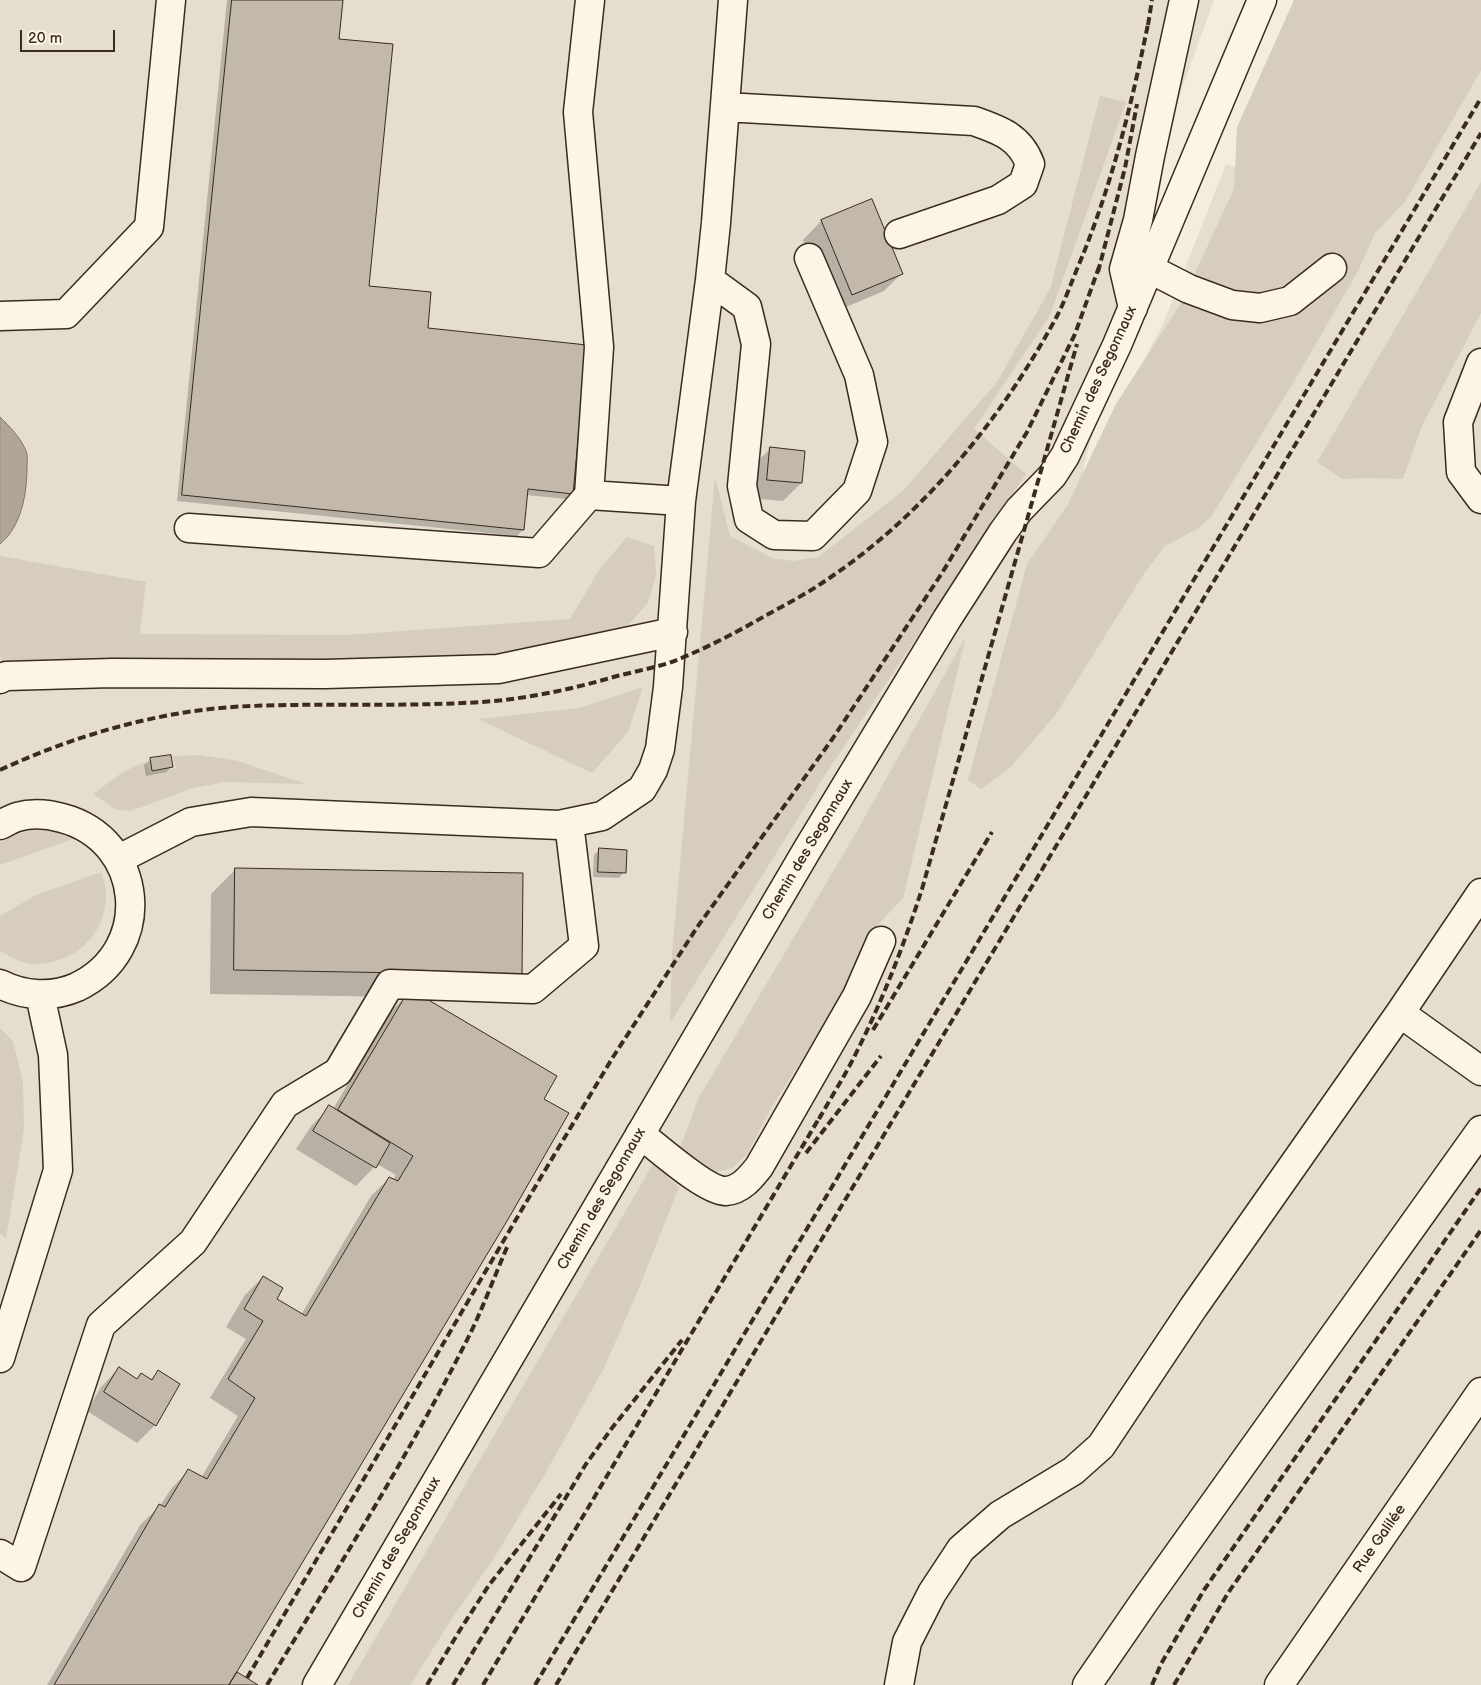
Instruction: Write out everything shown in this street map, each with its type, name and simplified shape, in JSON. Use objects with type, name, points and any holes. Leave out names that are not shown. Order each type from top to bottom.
[{"type":"street","points":[[0,316],[66,314],[149,227],[171,0]]},
{"type":"street","points":[[189,528],[539,553],[589,495],[599,347],[578,112],[590,0]]},
{"type":"street","points":[[119,859],[191,822],[251,812],[559,825],[602,816],[642,789],[653,770],[660,749],[668,687],[681,501],[710,280],[733,0]]},
{"type":"street","points":[[1133,308],[1124,269],[1138,220],[1184,0]]},
{"type":"street","name":"Chemin des Segonnaux","points":[[317,1685],[640,1134],[947,618],[1019,510],[1052,476],[1065,456],[1078,432],[1150,269],[1262,0]]},
{"type":"street","points":[[725,107],[974,120],[1002,131],[1025,150],[1030,164],[1023,184],[998,200],[899,234]]},
{"type":"street","points":[[710,280],[747,307],[756,344],[742,486],[749,519],[774,535],[814,536],[857,491],[874,442],[859,375],[809,258]]},
{"type":"street","points":[[1150,269],[1189,289],[1232,306],[1260,308],[1290,301],[1332,268]]},
{"type":"street","points":[[1481,363],[1458,422],[1461,472],[1481,499]]},
{"type":"street","points":[[589,495],[681,501]]},
{"type":"street","points":[[0,679],[6,676],[112,673],[325,674],[498,670],[673,632]]},
{"type":"street","points":[[0,825],[18,817],[49,814],[76,822],[101,837],[119,859],[129,885],[131,912],[125,938],[111,962],[91,980],[67,991],[40,995],[13,990],[0,984]]},
{"type":"street","points":[[0,1554],[21,1567],[101,1325],[193,1242],[285,1104],[338,1072],[390,984],[533,989],[584,946],[569,823]]},
{"type":"street","points":[[899,1685],[906,1642],[932,1593],[962,1549],[1000,1515],[1073,1471],[1102,1446],[1199,1300],[1400,1013],[1481,893]]},
{"type":"street","points":[[640,1134],[707,1186],[726,1191],[746,1184],[759,1167],[857,996],[881,941]]},
{"type":"street","points":[[0,1358],[58,1170],[53,1055],[40,995]]},
{"type":"street","points":[[1400,1013],[1481,1071]]},
{"type":"street","points":[[1087,1685],[1144,1602],[1481,1130]]},
{"type":"street","name":"Rue Galilée","points":[[1279,1685],[1481,1392]]},
{"type":"shaded area","points":[[0,0],[1214,0],[1181,91],[1126,291],[1081,480],[1164,322],[1226,164],[1394,214],[1405,202],[1481,71],[1481,1685],[0,1685]]},
{"type":"shaded area","points":[[1294,0],[1481,0],[1481,71],[1405,202],[1375,233],[1358,271],[1299,373],[1211,517],[1197,529],[1165,546],[1145,572],[1056,714],[1010,768],[981,789],[968,780],[1027,564],[1067,506],[1116,404],[1181,303],[1234,189],[1237,127]]},
{"type":"shaded area","points":[[1100,96],[1126,102],[1050,315],[974,429],[1026,474],[825,775],[670,1023],[672,954],[715,477],[730,536],[772,558],[793,561],[818,557],[903,491],[997,382],[1050,289]]},
{"type":"shaded area","points":[[1481,182],[1481,313],[1422,426],[1403,479],[1342,479],[1317,462]]},
{"type":"shaded area","points":[[0,417],[21,442],[27,453],[27,458],[26,487],[22,508],[14,528],[0,544]]},
{"type":"shaded area","points":[[627,537],[654,546],[656,575],[648,603],[628,625],[590,636],[484,657],[363,664],[2,662],[0,655],[0,556],[146,582],[140,634],[346,635],[570,619],[599,570]]},
{"type":"shaded area","points":[[966,636],[903,898],[873,930],[848,986],[770,1110],[748,1153],[732,1168],[716,1172],[679,1151],[698,1099],[853,838]]},
{"type":"shaded area","points":[[643,687],[628,732],[592,773],[478,719],[579,708]]},
{"type":"shaded area","points":[[200,755],[238,761],[306,784],[225,782],[193,788],[131,811],[116,810],[93,794],[123,772],[145,762],[151,773],[176,768],[173,756]]},
{"type":"shaded area","points":[[32,830],[53,831],[73,839],[0,865],[0,843],[11,836]]},
{"type":"shaded area","points":[[101,872],[106,894],[105,908],[101,922],[86,944],[63,959],[49,963],[30,964],[12,958],[0,951],[0,916],[36,895]]},
{"type":"shaded area","points":[[0,1028],[13,1041],[23,1083],[24,1129],[6,1238],[0,1233]]},
{"type":"shaded area","points":[[653,1164],[679,1187],[639,1288],[604,1368],[546,1472],[494,1558],[451,1620],[410,1685],[348,1685]]},
{"type":"building","points":[[232,0],[343,0],[339,39],[393,44],[369,286],[431,292],[428,328],[587,345],[573,494],[528,489],[524,530],[182,495]]},
{"type":"building","points":[[872,199],[903,274],[852,295],[821,220]]},
{"type":"building","points":[[770,447],[805,451],[802,483],[767,480]]},
{"type":"building","points":[[171,755],[173,767],[152,771],[150,758]]},
{"type":"building","points":[[599,848],[627,850],[626,873],[598,872]]},
{"type":"building","points":[[235,868],[523,873],[522,975],[234,970]]},
{"type":"building","points":[[410,989],[557,1076],[544,1099],[569,1113],[510,1216],[229,1685],[54,1685],[159,1504],[165,1507],[188,1469],[207,1479],[255,1398],[228,1379],[263,1321],[244,1309],[263,1276],[283,1288],[277,1299],[306,1316],[389,1177],[398,1181],[413,1156],[338,1110]]},
{"type":"building","points":[[329,1105],[390,1143],[376,1168],[313,1131]]},
{"type":"building","points":[[119,1367],[137,1379],[141,1373],[152,1380],[158,1370],[180,1384],[156,1426],[104,1392]]},
{"type":"building","points":[[237,1672],[247,1678],[258,1685],[229,1685]]},
{"type":"railway","points":[[1148,25],[1152,0]]},
{"type":"railway","points":[[0,770],[60,745],[91,735],[154,718],[186,712],[251,706],[481,702],[515,699],[567,689],[669,663],[730,635],[818,586],[861,555],[895,527],[926,496],[956,464],[984,429],[1034,356],[1062,306],[1100,208],[1128,114],[1149,19]]},
{"type":"railway","points":[[535,1685],[1481,98]]},
{"type":"railway","points":[[1098,272],[1125,168],[1137,104]]},
{"type":"railway","points":[[556,1685],[1481,133]]},
{"type":"railway","points":[[247,1678],[613,1057],[698,926],[833,738],[942,573],[1027,432],[1075,334],[1099,267]]},
{"type":"railway","points":[[819,1119],[851,1063],[872,1020],[915,911],[1077,344]]},
{"type":"railway","points":[[873,1030],[992,832]]},
{"type":"railway","points":[[806,1153],[881,1056]]},
{"type":"railway","points":[[483,1685],[821,1115]]},
{"type":"railway","points":[[1152,1685],[1161,1664],[1204,1590],[1481,1188]]},
{"type":"railway","points":[[1174,1685],[1228,1593],[1481,1230]]},
{"type":"railway","points":[[267,1685],[370,1515],[443,1386],[472,1330],[508,1245]]},
{"type":"railway","points":[[453,1685],[586,1464],[682,1340]]},
{"type":"railway","points":[[427,1685],[489,1585],[561,1494]]}]
